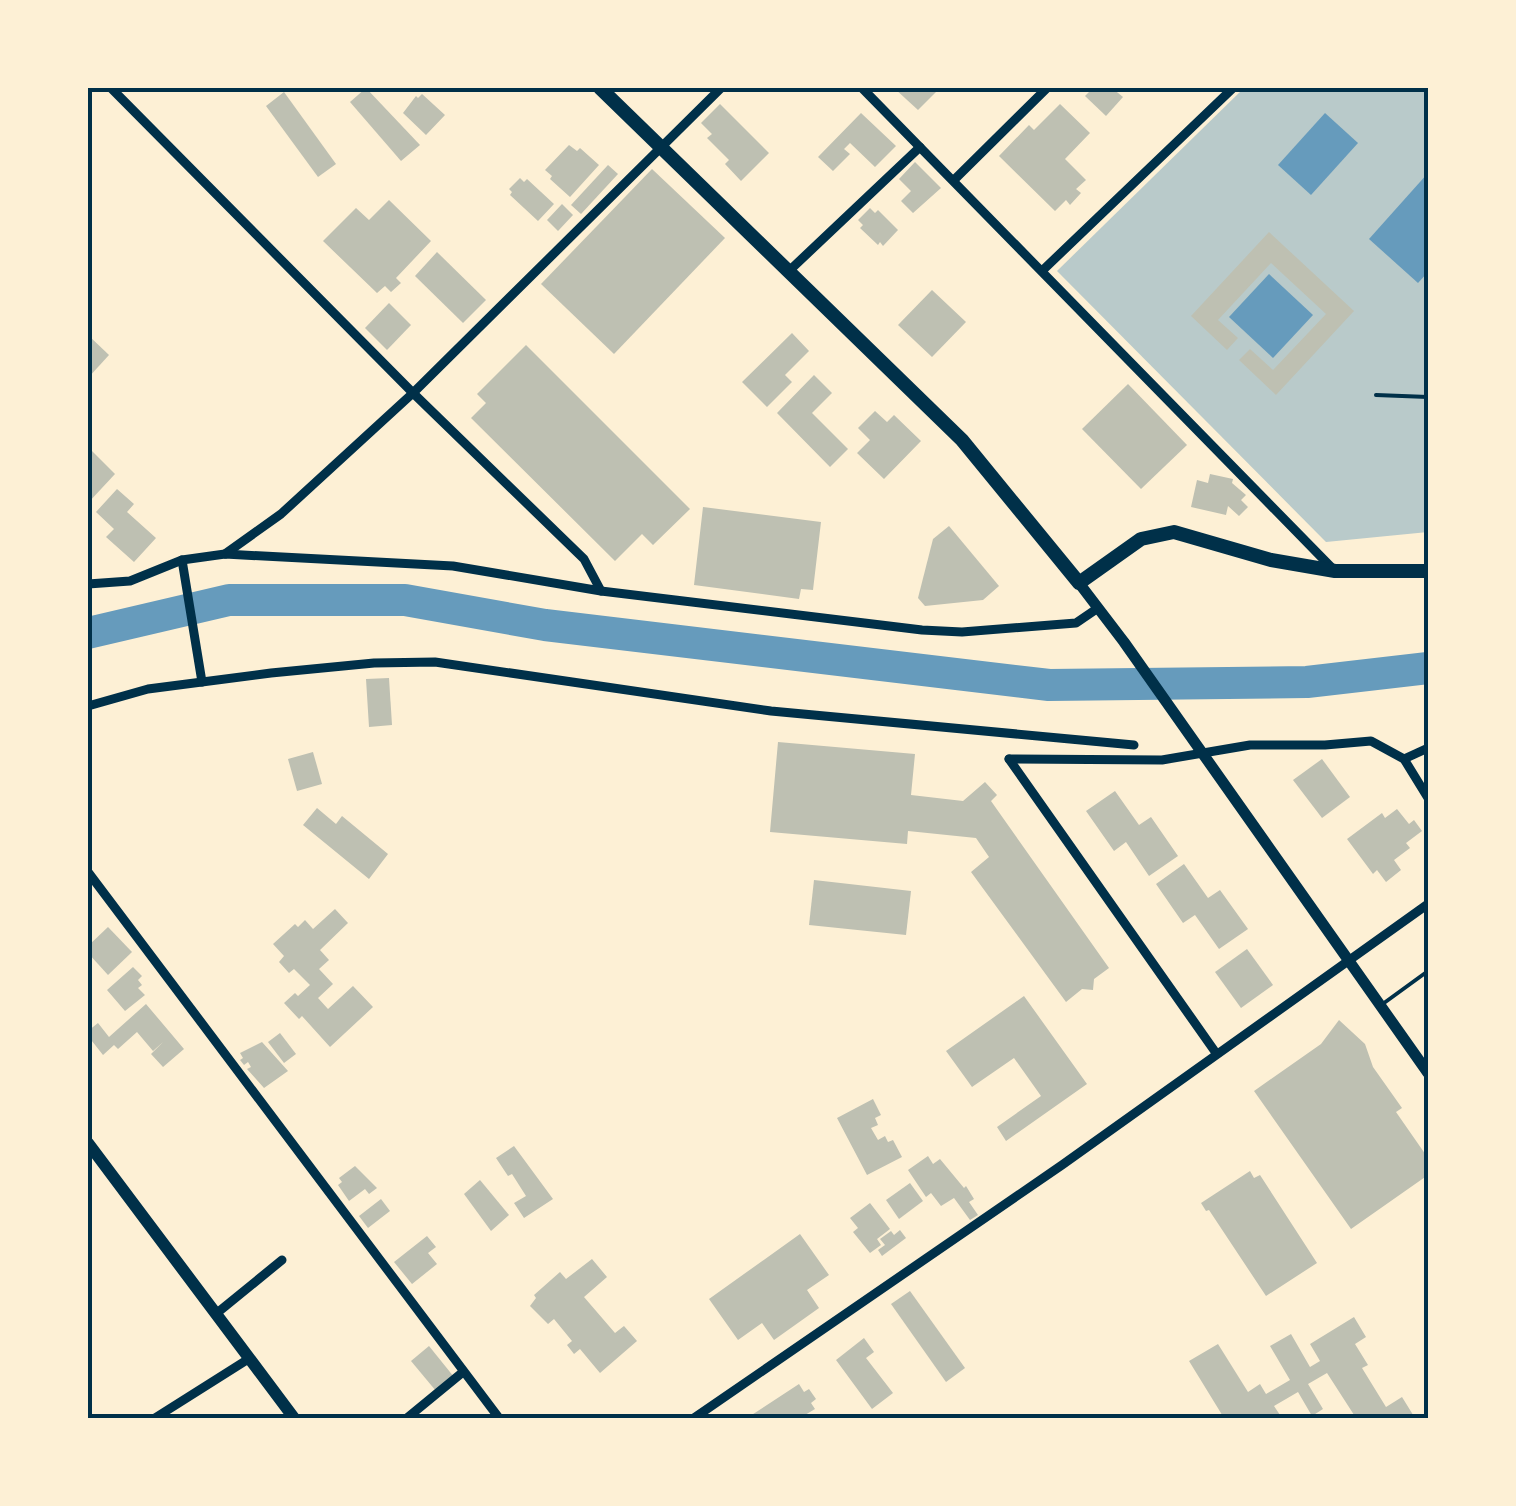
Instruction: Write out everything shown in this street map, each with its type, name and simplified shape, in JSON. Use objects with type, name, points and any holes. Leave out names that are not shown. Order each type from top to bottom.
[{"type":"highway","points":[[600,88],[962,440],[1079,583],[1141,539],[1174,532],[1271,560],[1335,571],[1428,571]]},
{"type":"main road","points":[[1079,583],[1428,1073]]},
{"type":"main road","points":[[88,1143],[294,1418]]},
{"type":"street","points":[[111,88],[584,560],[601,591]]},
{"type":"street","points":[[224,554],[281,514],[414,393],[721,88]]},
{"type":"street","points":[[862,88],[1335,571]]},
{"type":"street","points":[[954,180],[1047,88]]},
{"type":"street","points":[[1043,270],[1233,88]]},
{"type":"street","points":[[790,270],[920,147]]},
{"type":"street","points":[[88,584],[130,580],[224,554],[453,566],[601,591],[922,630],[962,632],[1076,623],[1098,608]]},
{"type":"street","points":[[183,565],[202,682]]},
{"type":"street","points":[[88,706],[148,689],[202,682],[374,663],[435,662],[771,711],[1134,744]]},
{"type":"street","points":[[1216,1053],[1009,760],[1162,760],[1250,745],[1325,745],[1371,740],[1404,760],[1428,798]]},
{"type":"street","points":[[1404,760],[1428,748]]},
{"type":"street","points":[[88,872],[499,1418]]},
{"type":"street","points":[[694,1418],[1047,1175],[1428,904]]},
{"type":"street","points":[[217,1313],[282,1260]]},
{"type":"street","points":[[155,1418],[250,1358]]},
{"type":"street","points":[[407,1418],[463,1372]]},
{"type":"lane","points":[[1376,395],[1428,396]]},
{"type":"lane","points":[[1381,1006],[1426,972],[1428,980]]},
{"type":"shaded area","points":[[1244,88],[1428,88],[1428,532],[1326,542],[1057,271]]},
{"type":"water","points":[[1325,113],[1358,143],[1311,195],[1278,165]]},
{"type":"water","points":[[1428,173],[1428,272],[1418,283],[1369,239]]},
{"type":"water","points":[[1269,274],[1313,315],[1273,358],[1229,317]]},
{"type":"building","points":[[366,88],[420,145],[401,161],[350,102]]},
{"type":"building","points":[[894,88],[940,88],[918,110]]},
{"type":"building","points":[[1093,88],[1112,88],[1123,97],[1106,116],[1085,96]]},
{"type":"building","points":[[284,92],[336,164],[318,177],[266,106]]},
{"type":"building","points":[[422,94],[445,115],[426,135],[403,113]]},
{"type":"building","points":[[720,104],[769,153],[741,181],[725,164],[729,160],[707,138],[712,134],[701,123]]},
{"type":"building","points":[[1060,104],[1090,133],[1065,159],[1086,180],[1076,189],[1081,193],[1070,205],[1066,200],[1055,211],[999,156],[1029,125],[1034,130]]},
{"type":"building","points":[[861,113],[896,146],[875,167],[850,143],[844,149],[850,154],[833,171],[818,157]]},
{"type":"building","points":[[569,145],[577,151],[580,148],[599,165],[570,197],[545,170]]},
{"type":"building","points":[[915,162],[941,188],[913,213],[901,201],[911,191],[899,179]]},
{"type":"building","points":[[608,165],[618,174],[581,214],[571,205]]},
{"type":"building","points":[[652,169],[725,238],[614,354],[541,284]]},
{"type":"building","points":[[520,178],[524,182],[527,179],[554,204],[538,221],[510,195],[509,189]]},
{"type":"building","points":[[389,200],[431,241],[396,278],[401,283],[391,292],[385,286],[377,293],[323,241],[356,208],[369,220]]},
{"type":"building","points":[[562,204],[573,215],[558,231],[547,220]]},
{"type":"building","points":[[870,208],[875,213],[878,210],[898,230],[883,246],[860,228],[863,225],[858,220]]},
{"type":"building","points":[[1269,232],[1354,311],[1276,395],[1239,360],[1250,349],[1273,370],[1326,314],[1271,263],[1218,320],[1238,338],[1227,350],[1191,316]]},
{"type":"building","points":[[437,252],[486,300],[463,323],[415,276]]},
{"type":"building","points":[[932,290],[966,322],[932,357],[898,325]]},
{"type":"building","points":[[389,303],[411,325],[387,350],[365,328]]},
{"type":"building","points":[[792,333],[809,351],[785,375],[792,382],[767,407],[742,382]]},
{"type":"building","points":[[88,335],[109,355],[88,378]]},
{"type":"building","points":[[526,345],[690,509],[653,545],[642,534],[615,561],[471,418],[486,403],[477,394]]},
{"type":"building","points":[[814,375],[832,393],[812,413],[848,449],[830,467],[777,413]]},
{"type":"building","points":[[1128,384],[1187,445],[1141,489],[1082,429]]},
{"type":"building","points":[[875,411],[887,422],[894,415],[921,441],[884,479],[857,453],[870,440],[858,428]]},
{"type":"building","points":[[88,447],[115,474],[88,503]]},
{"type":"building","points":[[1210,474],[1233,479],[1232,483],[1246,495],[1241,500],[1248,507],[1239,516],[1228,506],[1226,515],[1191,507],[1197,480],[1208,483]]},
{"type":"building","points":[[117,489],[134,504],[127,512],[156,538],[134,562],[106,537],[114,529],[96,512]]},
{"type":"building","points":[[703,507],[821,522],[813,590],[801,589],[799,599],[694,585]]},
{"type":"building","points":[[949,526],[999,586],[983,600],[925,606],[918,598],[933,539]]},
{"type":"building","points":[[389,678],[392,725],[369,727],[366,679]]},
{"type":"building","points":[[778,742],[915,754],[911,795],[963,801],[985,782],[997,795],[991,801],[1109,968],[1094,979],[1093,990],[1082,989],[1066,1002],[971,872],[989,857],[976,838],[908,831],[907,844],[770,832]]},
{"type":"building","points":[[313,752],[322,784],[297,791],[288,759]]},
{"type":"building","points":[[1322,759],[1350,797],[1322,818],[1293,780]]},
{"type":"building","points":[[1115,791],[1139,825],[1151,817],[1178,856],[1149,876],[1126,842],[1114,851],[1086,811]]},
{"type":"building","points":[[317,808],[336,824],[342,816],[388,854],[369,879],[303,825]]},
{"type":"building","points":[[1397,809],[1409,824],[1414,820],[1422,831],[1406,843],[1410,848],[1394,860],[1401,870],[1386,882],[1377,870],[1373,874],[1347,839],[1382,813],[1385,818]]},
{"type":"building","points":[[1184,864],[1208,898],[1220,890],[1248,929],[1219,949],[1195,915],[1183,923],[1156,884]]},
{"type":"building","points":[[814,880],[911,891],[906,935],[809,925]]},
{"type":"building","points":[[335,909],[348,923],[320,950],[329,960],[319,969],[333,984],[318,998],[328,1009],[353,986],[373,1007],[330,1047],[302,1016],[299,1019],[284,1003],[310,985],[294,969],[289,973],[279,962],[284,956],[273,944],[305,920],[313,929]]},
{"type":"building","points":[[108,927],[132,952],[108,975],[88,953],[88,946]]},
{"type":"building","points":[[1247,949],[1273,985],[1241,1008],[1215,972]]},
{"type":"building","points":[[133,967],[142,976],[138,988],[145,995],[125,1011],[107,990]]},
{"type":"building","points":[[1024,996],[1087,1084],[1006,1141],[997,1127],[1041,1096],[1014,1058],[972,1087],[946,1051]]},
{"type":"building","points":[[146,1004],[184,1049],[163,1067],[151,1054],[163,1042],[153,1051],[137,1032],[118,1049],[114,1045],[103,1055],[88,1031],[98,1023],[109,1037]]},
{"type":"building","points":[[1339,1020],[1365,1044],[1373,1067],[1402,1108],[1396,1112],[1428,1158],[1428,1175],[1351,1229],[1254,1091],[1321,1044]]},
{"type":"building","points":[[280,1033],[296,1054],[284,1063],[268,1042]]},
{"type":"building","points":[[262,1042],[288,1071],[264,1088],[247,1069],[251,1067],[248,1062],[244,1065],[240,1060],[240,1053]]},
{"type":"building","points":[[873,1099],[881,1115],[875,1118],[878,1125],[871,1128],[878,1140],[885,1136],[888,1142],[893,1140],[902,1157],[867,1175],[837,1118]]},
{"type":"building","points":[[514,1146],[553,1199],[524,1218],[514,1203],[526,1196],[496,1158]]},
{"type":"building","points":[[928,1156],[933,1164],[940,1159],[966,1186],[974,1199],[969,1202],[978,1215],[970,1220],[954,1198],[941,1206],[931,1193],[926,1197],[908,1170]]},
{"type":"building","points":[[355,1166],[377,1188],[369,1194],[365,1189],[349,1201],[338,1185],[342,1182],[339,1178]]},
{"type":"building","points":[[1250,1171],[1254,1178],[1260,1175],[1317,1263],[1266,1296],[1201,1203]]},
{"type":"building","points":[[480,1180],[509,1215],[491,1231],[464,1194]]},
{"type":"building","points":[[910,1183],[923,1201],[899,1219],[886,1200]]},
{"type":"building","points":[[381,1199],[390,1211],[368,1228],[359,1216]]},
{"type":"building","points":[[870,1203],[890,1229],[877,1239],[881,1245],[870,1253],[853,1232],[858,1228],[850,1218]]},
{"type":"building","points":[[900,1230],[906,1238],[882,1256],[878,1250],[885,1245],[880,1239]]},
{"type":"building","points":[[800,1234],[829,1275],[807,1290],[819,1308],[774,1340],[762,1323],[738,1340],[709,1299]]},
{"type":"building","points":[[427,1236],[436,1247],[428,1253],[437,1264],[412,1284],[394,1262]]},
{"type":"building","points":[[592,1259],[607,1277],[584,1297],[615,1333],[624,1326],[637,1341],[600,1373],[580,1349],[574,1354],[567,1345],[572,1341],[554,1319],[548,1324],[530,1306],[534,1295],[560,1272],[566,1279]]},
{"type":"building","points":[[910,1291],[965,1368],[946,1382],[891,1304]]},
{"type":"building","points":[[1354,1317],[1366,1337],[1355,1344],[1368,1365],[1362,1368],[1386,1407],[1402,1397],[1415,1418],[1356,1418],[1327,1373],[1308,1384],[1323,1409],[1312,1416],[1298,1392],[1274,1406],[1282,1418],[1224,1418],[1189,1361],[1218,1344],[1248,1392],[1260,1384],[1266,1394],[1290,1380],[1270,1346],[1291,1334],[1310,1367],[1320,1361],[1310,1344]]},
{"type":"building","points":[[864,1338],[874,1352],[866,1358],[893,1393],[872,1409],[836,1360]]},
{"type":"building","points":[[429,1346],[454,1377],[436,1391],[411,1361]]},
{"type":"building","points":[[799,1384],[816,1399],[811,1403],[815,1409],[800,1418],[747,1418]]},
{"type":"waterway","points":[[88,633],[229,600],[405,600],[545,625],[1049,685],[1307,682],[1428,668]]}]
